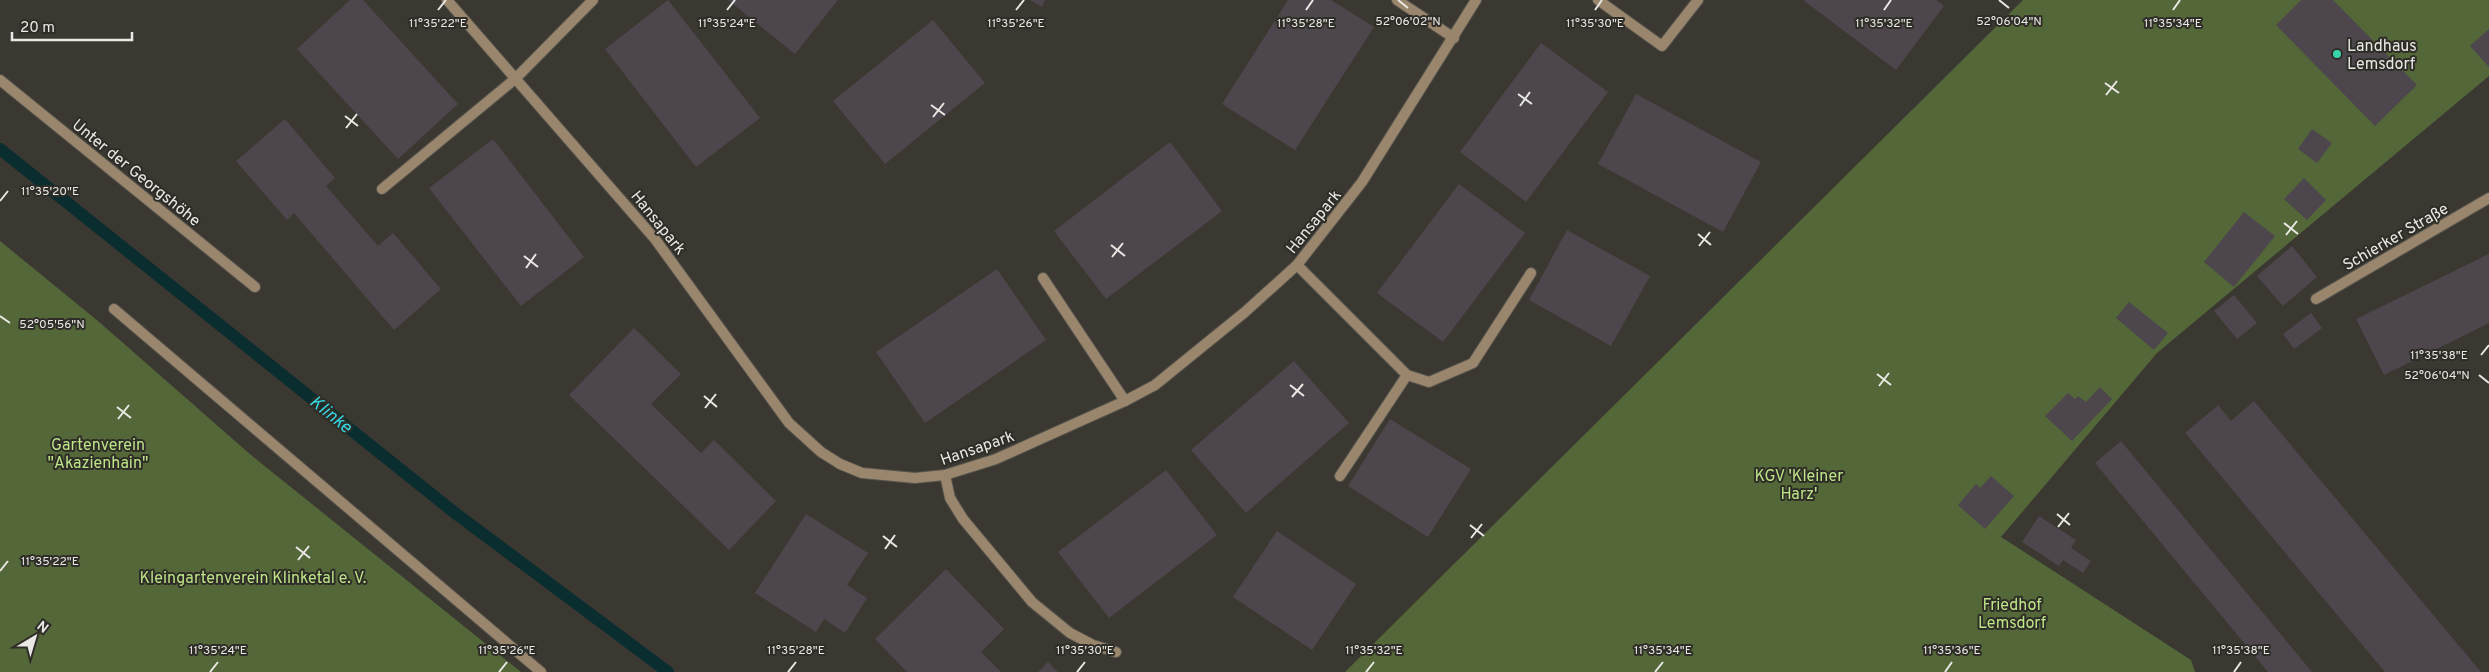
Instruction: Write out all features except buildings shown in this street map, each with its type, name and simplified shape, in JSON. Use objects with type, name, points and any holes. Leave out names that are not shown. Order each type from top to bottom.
[{"type":"street","name":"Hansapark","points":[[447,0],[655,239],[789,423],[827,456],[862,473],[915,478],[945,475],[996,459],[1125,401],[1155,385],[1245,312],[1297,265],[1362,182],[1454,38],[1476,0]]},
{"type":"street","points":[[382,189],[515,80],[593,0]]},
{"type":"street","points":[[1397,0],[1454,38]]},
{"type":"street","points":[[1598,0],[1662,46],[1698,0]]},
{"type":"street","name":"Unter der Georgshöhe","points":[[0,80],[255,288]]},
{"type":"street","name":"Schierker Straße","points":[[2316,299],[2489,198]]},
{"type":"street","points":[[1297,265],[1407,375],[1429,382],[1473,363],[1532,273]]},
{"type":"street","points":[[1043,278],[1125,401]]},
{"type":"street","points":[[114,309],[541,672]]},
{"type":"street","points":[[1340,476],[1407,375]]},
{"type":"street","points":[[945,475],[950,498],[963,519],[1032,602],[1070,633],[1093,645],[1116,652]]},
{"type":"green space","name":"KGV 'Kleiner Harz'","points":[[2023,0],[2489,0],[2489,76],[2157,353],[2001,537],[2191,660],[2195,672],[1345,672]]},
{"type":"green space","points":[[0,241],[98,321],[251,455],[521,672],[0,672]]},
{"type":"waterway","name":"Klinke","points":[[0,149],[455,513],[668,672]]},
{"type":"place","name":"Landhaus Lemsdorf","points":[[2337,54]]},
{"type":"park label","name":"Gartenverein \"Akazienhain\"","points":[[98,453]]},
{"type":"park label","name":"Kleingartenverein Klinketal e. V.","points":[[253,577]]},
{"type":"park label","name":"Friedhof Lemsdorf","points":[[2012,613]]}]
